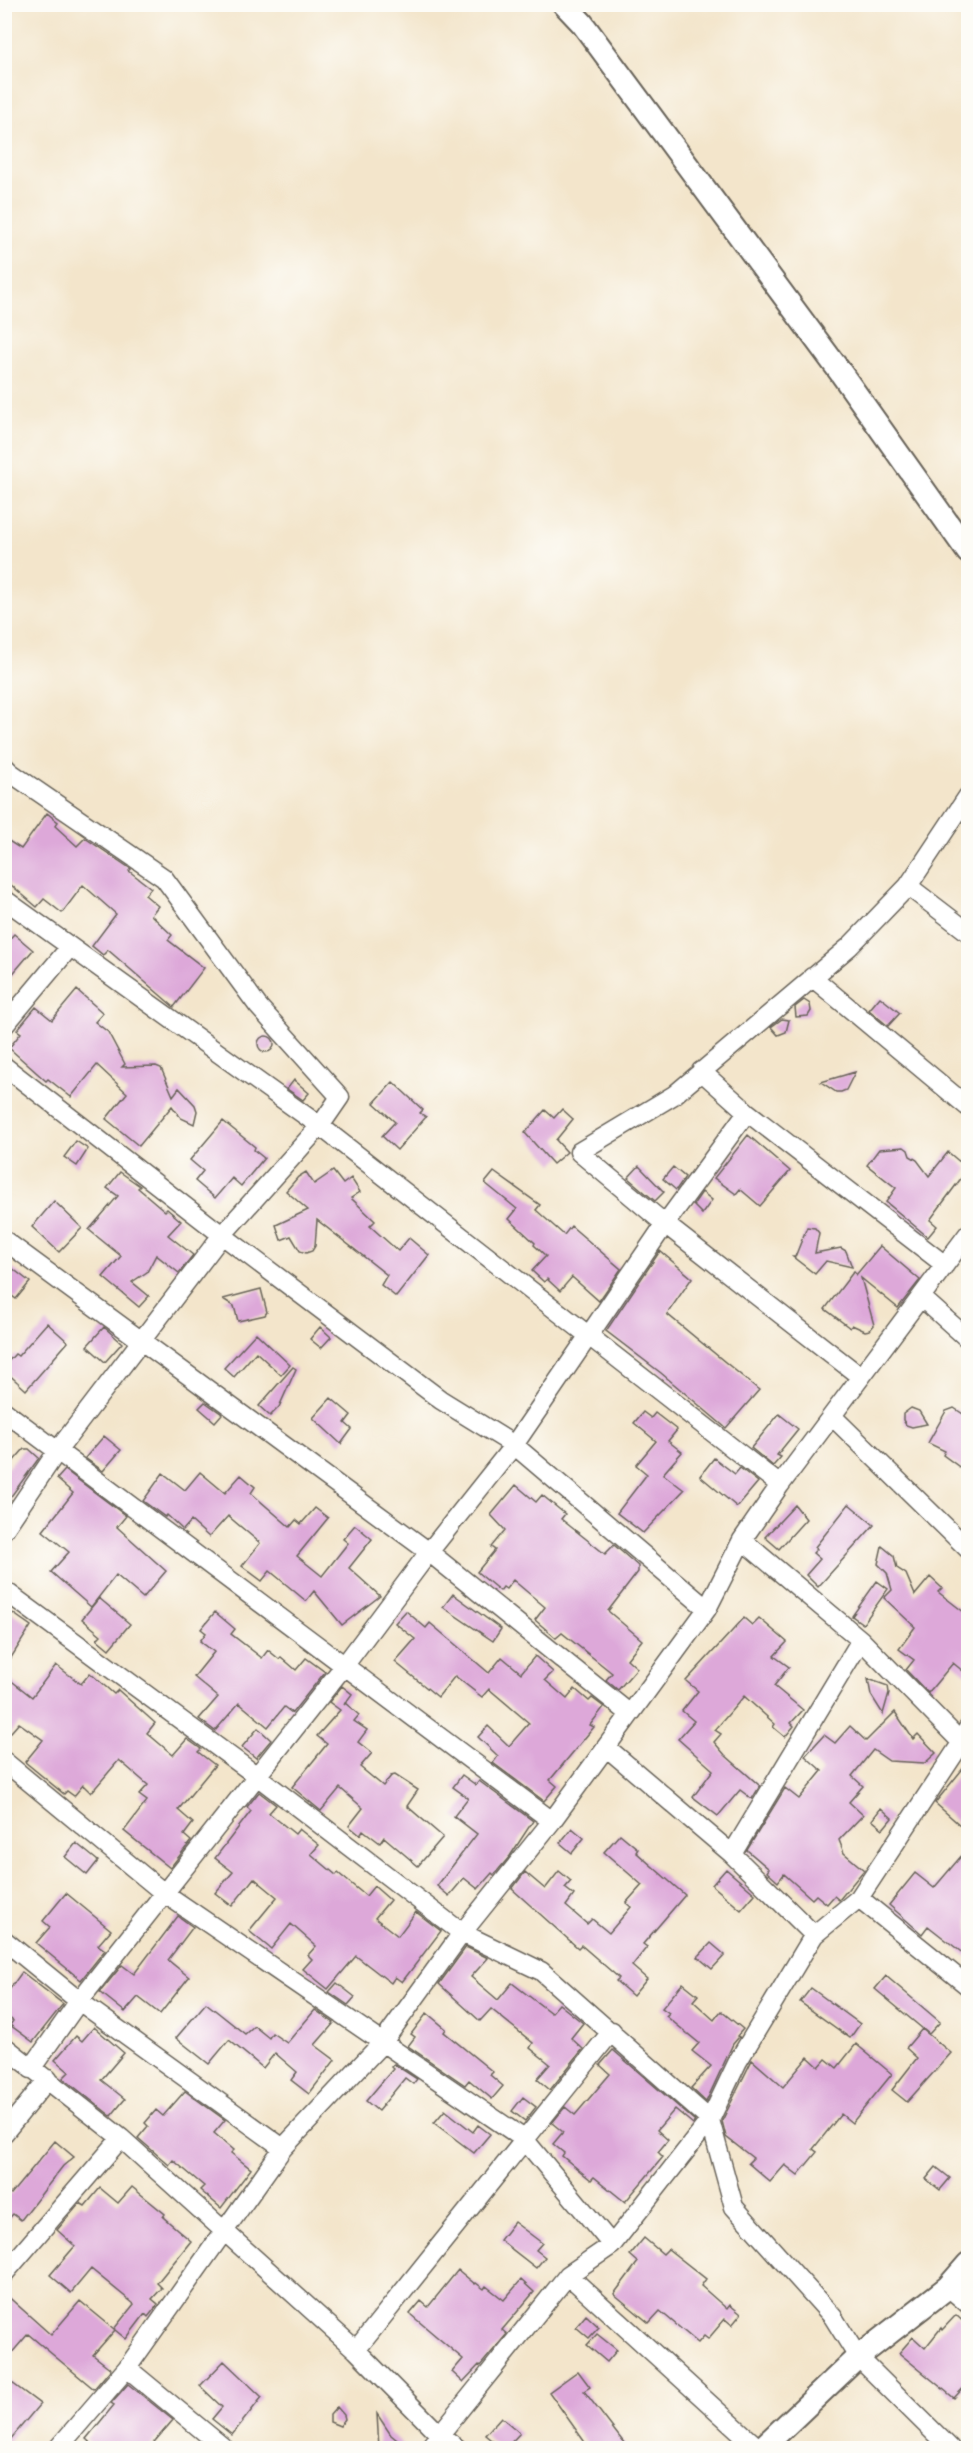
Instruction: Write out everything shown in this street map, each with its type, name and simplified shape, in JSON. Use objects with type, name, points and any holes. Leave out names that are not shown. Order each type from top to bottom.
[{"type":"street","points":[[564,4],[589,32],[841,373],[969,552]]},
{"type":"street","points":[[4,1530],[58,1450],[222,1235],[320,1126],[340,1097],[258,1006],[164,878],[7,774]]},
{"type":"street","points":[[861,1377],[665,1224],[579,1152],[674,1095],[849,948],[908,886],[969,796]]},
{"type":"street","points":[[908,886],[969,932]]},
{"type":"street","points":[[4,899],[320,1126],[780,1485]]},
{"type":"street","points":[[4,1026],[70,947]]},
{"type":"street","points":[[812,977],[969,1107]]},
{"type":"street","points":[[4,1065],[222,1235],[441,1400],[514,1445],[570,1495],[707,1609]]},
{"type":"street","points":[[701,1071],[747,1112],[945,1265]]},
{"type":"street","points":[[31,2069],[79,2001],[514,1445],[665,1224],[747,1112]]},
{"type":"street","points":[[58,2448],[127,2368],[283,2148],[383,2042],[462,1933],[552,1821],[707,1609],[742,1540],[780,1485],[969,1234]]},
{"type":"street","points":[[4,1240],[429,1552],[630,1714]]},
{"type":"street","points":[[921,1297],[969,1339]]},
{"type":"street","points":[[4,1411],[552,1821]]},
{"type":"street","points":[[832,1416],[969,1549]]},
{"type":"street","points":[[434,2441],[568,2276],[612,2245],[710,2120],[738,2061],[814,1935],[859,1898],[966,1740],[861,1640],[742,1540]]},
{"type":"street","points":[[4,1590],[257,1776],[462,1933],[541,1971],[612,2031],[710,2120],[734,2206],[833,2317],[858,2357],[951,2448]]},
{"type":"street","points":[[732,1854],[861,1640]]},
{"type":"street","points":[[606,1747],[732,1854],[814,1935]]},
{"type":"street","points":[[4,1761],[164,1893],[524,2139],[612,2245]]},
{"type":"street","points":[[859,1898],[969,1986]]},
{"type":"street","points":[[4,1940],[79,2001],[283,2148]]},
{"type":"street","points":[[356,2350],[612,2031]]},
{"type":"street","points":[[4,2046],[121,2138],[356,2350],[434,2441],[457,2448]]},
{"type":"street","points":[[4,2133],[48,2079]]},
{"type":"street","points":[[4,2274],[121,2138]]},
{"type":"street","points":[[568,2276],[760,2448],[858,2357],[948,2287],[969,2264]]},
{"type":"street","points":[[948,2287],[969,2304]]},
{"type":"street","points":[[127,2368],[224,2448]]},
{"type":"building","points":[[47,813],[58,822],[55,826],[77,846],[85,838],[131,869],[129,871],[151,888],[145,895],[158,906],[151,915],[172,935],[168,940],[204,968],[174,1007],[108,950],[103,955],[92,946],[116,914],[83,885],[62,913],[44,899],[37,907],[4,879],[4,838],[21,849]]},
{"type":"building","points":[[14,934],[33,950],[4,984],[4,945]]},
{"type":"building","points":[[77,990],[103,1013],[95,1022],[108,1032],[125,1064],[122,1067],[156,1066],[161,1068],[173,1096],[179,1088],[195,1105],[197,1111],[194,1124],[181,1118],[172,1106],[139,1146],[106,1119],[127,1093],[97,1065],[71,1097],[48,1079],[46,1081],[9,1048],[21,1033],[17,1030],[36,1007],[52,1020]]},
{"type":"building","points":[[880,997],[900,1013],[888,1026],[869,1010]]},
{"type":"building","points":[[804,1000],[810,1004],[811,1011],[808,1016],[796,1017],[795,1007]]},
{"type":"building","points":[[782,1019],[789,1020],[786,1032],[778,1035],[771,1027]]},
{"type":"building","points":[[266,1036],[272,1038],[274,1044],[272,1050],[266,1052],[260,1050],[258,1044],[260,1038]]},
{"type":"building","points":[[855,1072],[846,1090],[841,1092],[836,1092],[821,1082]]},
{"type":"building","points":[[294,1080],[309,1093],[303,1100],[287,1089]]},
{"type":"building","points":[[393,1082],[423,1110],[420,1113],[426,1117],[397,1150],[382,1136],[395,1122],[374,1103]]},
{"type":"building","points":[[562,1109],[573,1119],[556,1140],[567,1152],[553,1164],[525,1133],[545,1110],[554,1118]]},
{"type":"building","points":[[223,1121],[255,1147],[254,1150],[264,1158],[241,1186],[232,1178],[215,1198],[195,1181],[203,1171],[190,1160]]},
{"type":"building","points":[[748,1135],[790,1171],[760,1206],[740,1189],[736,1194],[714,1178]]},
{"type":"building","points":[[76,1141],[88,1149],[77,1166],[64,1157]]},
{"type":"building","points":[[904,1147],[929,1176],[948,1152],[968,1169],[930,1220],[937,1226],[928,1237],[886,1202],[896,1188],[867,1165],[879,1149]]},
{"type":"building","points":[[639,1166],[664,1192],[655,1201],[628,1178]]},
{"type":"building","points":[[673,1167],[685,1177],[676,1190],[663,1179]]},
{"type":"building","points":[[333,1171],[343,1184],[351,1178],[360,1192],[351,1198],[375,1221],[370,1226],[398,1251],[409,1238],[429,1255],[396,1297],[381,1285],[387,1275],[317,1220],[315,1246],[312,1251],[306,1253],[300,1251],[291,1236],[281,1240],[276,1225],[308,1210],[286,1191],[298,1177],[306,1172],[314,1184]]},
{"type":"building","points":[[120,1172],[140,1186],[138,1188],[165,1211],[167,1209],[181,1221],[168,1235],[193,1255],[179,1273],[156,1255],[147,1272],[132,1282],[149,1296],[139,1307],[103,1277],[121,1256],[89,1230],[118,1196],[107,1188]]},
{"type":"building","points":[[494,1172],[540,1205],[536,1210],[564,1235],[571,1226],[621,1269],[599,1301],[572,1277],[560,1291],[547,1279],[544,1282],[532,1271],[546,1256],[509,1219],[517,1209],[485,1183]]},
{"type":"building","points":[[702,1192],[712,1200],[702,1214],[693,1205]]},
{"type":"building","points":[[54,1201],[82,1228],[59,1252],[32,1227]]},
{"type":"building","points":[[807,1227],[815,1228],[819,1233],[815,1253],[841,1248],[846,1251],[852,1267],[826,1261],[815,1274],[793,1257],[795,1257]]},
{"type":"building","points":[[880,1246],[920,1280],[898,1308],[861,1278],[874,1325],[870,1330],[865,1331],[852,1325],[850,1328],[825,1309],[854,1271],[856,1275]]},
{"type":"building","points":[[660,1251],[692,1278],[667,1314],[759,1390],[726,1428],[661,1373],[606,1331]]},
{"type":"building","points":[[4,1262],[30,1282],[16,1299],[4,1290]]},
{"type":"building","points":[[261,1289],[267,1312],[265,1315],[238,1321],[234,1306],[223,1299]]},
{"type":"building","points":[[47,1323],[68,1342],[26,1390],[4,1370],[4,1366],[15,1354],[18,1356]]},
{"type":"building","points":[[104,1327],[122,1343],[105,1362],[87,1346]]},
{"type":"building","points":[[320,1327],[331,1337],[321,1348],[310,1339]]},
{"type":"building","points":[[256,1333],[290,1365],[281,1375],[256,1352],[234,1377],[224,1368]]},
{"type":"building","points":[[293,1367],[296,1369],[279,1407],[270,1416],[259,1406]]},
{"type":"building","points":[[331,1398],[351,1415],[345,1423],[352,1429],[341,1444],[313,1418]]},
{"type":"building","points":[[205,1402],[222,1414],[215,1422],[199,1408]]},
{"type":"building","points":[[911,1408],[919,1411],[927,1424],[912,1427],[906,1425],[903,1414]]},
{"type":"building","points":[[954,1408],[969,1418],[969,1474],[943,1455],[945,1451],[928,1443],[946,1411]]},
{"type":"building","points":[[643,1412],[651,1418],[655,1413],[677,1430],[668,1441],[682,1452],[663,1474],[684,1490],[643,1533],[617,1513],[647,1474],[636,1465],[656,1441],[634,1423]]},
{"type":"building","points":[[779,1414],[798,1429],[777,1455],[781,1457],[773,1466],[751,1448]]},
{"type":"building","points":[[104,1436],[121,1450],[103,1471],[85,1458]]},
{"type":"building","points":[[24,1449],[29,1449],[39,1458],[4,1506],[4,1472]]},
{"type":"building","points":[[714,1458],[735,1474],[740,1468],[758,1482],[737,1507],[700,1476]]},
{"type":"building","points":[[65,1470],[126,1516],[117,1527],[166,1571],[143,1598],[116,1575],[91,1607],[51,1572],[69,1552],[43,1531],[73,1493],[57,1479]]},
{"type":"building","points":[[200,1472],[225,1493],[241,1475],[255,1487],[251,1493],[290,1527],[296,1520],[301,1524],[315,1508],[328,1518],[297,1556],[322,1576],[348,1543],[343,1539],[355,1525],[372,1539],[349,1568],[380,1596],[342,1625],[314,1591],[306,1601],[270,1571],[262,1581],[242,1566],[260,1543],[228,1516],[209,1537],[191,1521],[183,1530],[167,1515],[165,1517],[143,1501],[163,1473],[185,1490]]},
{"type":"building","points":[[516,1485],[536,1502],[542,1495],[565,1514],[561,1519],[605,1554],[614,1545],[638,1566],[638,1572],[608,1611],[642,1640],[627,1659],[637,1668],[618,1690],[606,1680],[612,1673],[562,1633],[556,1638],[535,1620],[545,1607],[513,1580],[506,1589],[503,1587],[500,1591],[477,1572],[495,1550],[491,1547],[505,1530],[491,1515]]},
{"type":"building","points":[[849,1504],[874,1525],[818,1587],[806,1575],[820,1559],[813,1553],[817,1549],[815,1547]]},
{"type":"building","points":[[795,1505],[806,1519],[779,1549],[765,1537]]},
{"type":"building","points":[[882,1546],[894,1556],[897,1568],[906,1574],[915,1595],[930,1577],[942,1588],[938,1592],[969,1616],[969,1676],[953,1663],[928,1693],[906,1670],[914,1660],[899,1649],[915,1627],[884,1598],[892,1590],[887,1573],[878,1564]]},
{"type":"building","points":[[877,1581],[888,1589],[863,1624],[852,1616]]},
{"type":"building","points":[[453,1594],[501,1629],[493,1641],[443,1607]]},
{"type":"building","points":[[99,1598],[130,1624],[109,1649],[97,1639],[101,1635],[82,1619]]},
{"type":"building","points":[[4,1607],[31,1626],[4,1669]]},
{"type":"building","points":[[406,1611],[426,1628],[430,1623],[489,1673],[502,1657],[521,1673],[535,1656],[553,1672],[545,1680],[567,1699],[575,1689],[589,1701],[592,1698],[604,1707],[590,1725],[594,1727],[550,1780],[557,1786],[544,1801],[493,1763],[498,1756],[478,1737],[488,1726],[509,1746],[529,1723],[489,1689],[482,1697],[455,1676],[438,1697],[395,1662],[415,1639],[395,1623]]},
{"type":"building","points":[[215,1612],[235,1629],[231,1634],[262,1658],[268,1650],[279,1659],[281,1657],[296,1670],[306,1658],[325,1672],[292,1713],[284,1707],[268,1727],[239,1703],[215,1731],[199,1719],[218,1697],[194,1677],[214,1652],[200,1641],[206,1633],[201,1629]]},
{"type":"building","points":[[744,1618],[752,1625],[759,1618],[787,1642],[774,1656],[789,1667],[774,1686],[803,1710],[791,1723],[794,1726],[785,1737],[773,1727],[775,1724],[744,1696],[715,1730],[721,1734],[714,1742],[760,1786],[752,1799],[740,1790],[718,1816],[693,1797],[713,1770],[678,1739],[694,1721],[682,1711],[698,1691],[686,1681]]},
{"type":"building","points":[[56,1665],[81,1684],[90,1673],[114,1694],[118,1690],[155,1723],[147,1733],[173,1755],[187,1739],[201,1749],[198,1752],[215,1765],[178,1810],[193,1823],[184,1835],[191,1841],[170,1868],[124,1831],[147,1801],[139,1795],[148,1785],[119,1760],[91,1793],[83,1785],[74,1796],[67,1791],[64,1794],[25,1762],[43,1740],[19,1723],[4,1740],[4,1675],[32,1697]]},
{"type":"building","points":[[868,1679],[888,1686],[889,1693],[883,1714],[871,1695]]},
{"type":"building","points":[[342,1686],[352,1694],[345,1703],[359,1715],[354,1721],[367,1730],[358,1742],[372,1753],[360,1767],[383,1786],[391,1776],[395,1775],[418,1790],[407,1806],[443,1837],[418,1866],[384,1837],[380,1843],[363,1830],[360,1835],[349,1826],[363,1808],[340,1788],[321,1811],[292,1787],[327,1744],[317,1736],[340,1710],[329,1702]]},
{"type":"building","points":[[895,1712],[913,1739],[918,1734],[936,1753],[925,1763],[889,1761],[873,1750],[852,1776],[863,1786],[849,1802],[863,1815],[839,1840],[844,1853],[864,1870],[839,1900],[834,1896],[827,1904],[816,1895],[812,1899],[784,1874],[778,1882],[767,1872],[769,1869],[747,1850],[785,1788],[799,1799],[822,1771],[805,1756],[824,1735],[835,1743],[850,1726],[866,1741]]},
{"type":"building","points":[[258,1728],[271,1740],[256,1758],[242,1747]]},
{"type":"building","points":[[969,1761],[969,1833],[935,1803]]},
{"type":"building","points":[[462,1775],[476,1785],[479,1781],[533,1821],[510,1856],[494,1875],[492,1873],[478,1889],[464,1878],[449,1896],[437,1886],[477,1834],[454,1816],[468,1798],[453,1787]]},
{"type":"building","points":[[259,1792],[276,1805],[269,1813],[295,1834],[299,1829],[319,1845],[311,1854],[336,1875],[338,1873],[366,1896],[374,1886],[390,1900],[375,1918],[398,1936],[416,1912],[441,1931],[402,1982],[395,1977],[391,1983],[356,1956],[328,1989],[303,1969],[312,1959],[308,1955],[316,1946],[291,1924],[271,1949],[249,1931],[277,1897],[254,1878],[232,1906],[215,1893],[233,1872],[215,1858],[251,1811],[247,1807]]},
{"type":"building","points":[[881,1808],[892,1818],[883,1829],[872,1820]]},
{"type":"building","points":[[572,1828],[584,1838],[572,1853],[560,1843]]},
{"type":"building","points":[[620,1834],[638,1849],[636,1852],[685,1895],[643,1944],[647,1947],[632,1966],[647,1979],[633,1996],[616,1981],[619,1978],[581,1945],[578,1948],[512,1889],[525,1872],[545,1889],[559,1871],[571,1881],[565,1888],[574,1895],[566,1906],[587,1924],[592,1919],[609,1933],[631,1907],[626,1903],[642,1885],[604,1852]]},
{"type":"building","points":[[76,1843],[98,1861],[87,1875],[65,1857]]},
{"type":"building","points":[[969,1847],[969,1958],[928,1926],[922,1934],[889,1905],[915,1873],[934,1888]]},
{"type":"building","points":[[726,1869],[755,1894],[741,1910],[712,1885]]},
{"type":"building","points":[[66,1893],[111,1930],[98,1945],[105,1950],[81,1980],[36,1943],[50,1927],[43,1921]]},
{"type":"building","points":[[178,1916],[193,1927],[168,1960],[189,1977],[160,2014],[138,1997],[125,2012],[100,1992],[122,1965],[134,1974]]},
{"type":"building","points":[[711,1943],[725,1955],[712,1969],[698,1957]]},
{"type":"building","points":[[466,1947],[488,1958],[471,1977],[498,2000],[512,1983],[551,2013],[559,2004],[583,2023],[571,2038],[583,2049],[550,2090],[537,2079],[550,2064],[530,2048],[533,2043],[491,2009],[480,2021],[439,1984]]},
{"type":"building","points":[[22,1972],[63,2004],[33,2042],[10,2025],[13,2021],[4,2014],[4,1997]]},
{"type":"building","points":[[886,1976],[940,2022],[929,2034],[875,1989]]},
{"type":"building","points":[[337,1983],[355,1997],[348,2005],[329,1992]]},
{"type":"building","points":[[683,1983],[698,1995],[693,2001],[714,2020],[721,2011],[743,2029],[737,2036],[739,2037],[733,2044],[706,2102],[691,2088],[711,2066],[692,2051],[699,2043],[666,2016],[669,2013],[662,2008]]},
{"type":"building","points":[[811,1988],[860,2024],[850,2038],[800,2002]]},
{"type":"building","points":[[206,2003],[245,2034],[254,2026],[269,2038],[272,2033],[287,2043],[315,2010],[334,2023],[315,2045],[335,2060],[309,2094],[291,2080],[297,2072],[275,2053],[263,2068],[229,2040],[209,2064],[176,2038]]},
{"type":"building","points":[[427,2013],[446,2029],[444,2032],[493,2072],[490,2075],[503,2086],[492,2099],[469,2080],[465,2085],[408,2046],[415,2037],[411,2034]]},
{"type":"building","points":[[94,2027],[124,2053],[101,2080],[125,2099],[111,2116],[63,2078],[69,2072],[55,2060],[76,2036],[82,2041]]},
{"type":"building","points":[[922,2029],[951,2053],[907,2102],[892,2090],[917,2058],[906,2048]]},
{"type":"building","points":[[856,2044],[892,2074],[852,2123],[841,2114],[813,2149],[817,2152],[798,2175],[785,2165],[770,2182],[748,2163],[753,2158],[726,2137],[722,2121],[752,2060],[783,2087],[808,2057],[819,2067],[826,2059],[837,2068]]},
{"type":"building","points":[[613,2050],[695,2121],[693,2124],[675,2109],[657,2130],[668,2140],[658,2152],[663,2157],[625,2202],[594,2177],[591,2180],[562,2156],[564,2153],[553,2144],[563,2132],[552,2123],[565,2107],[575,2115],[610,2074],[600,2065]]},
{"type":"building","points":[[394,2064],[417,2079],[413,2084],[405,2078],[378,2111],[366,2101],[393,2069],[391,2067]]},
{"type":"building","points":[[185,2091],[225,2120],[214,2133],[234,2150],[231,2153],[251,2169],[221,2208],[200,2190],[204,2186],[173,2160],[169,2165],[138,2138],[148,2126],[145,2123],[156,2110],[163,2116]]},
{"type":"building","points":[[523,2097],[536,2107],[525,2121],[512,2111]]},
{"type":"building","points":[[445,2110],[473,2132],[478,2125],[490,2134],[474,2153],[434,2123]]},
{"type":"building","points":[[55,2141],[74,2157],[63,2166],[21,2220],[13,2214],[4,2224],[4,2189],[11,2194]]},
{"type":"building","points":[[936,2167],[950,2178],[940,2190],[926,2179]]},
{"type":"building","points":[[132,2187],[165,2214],[163,2217],[191,2241],[157,2283],[162,2288],[152,2299],[158,2304],[148,2317],[145,2314],[126,2339],[115,2330],[93,2355],[111,2369],[94,2389],[28,2334],[4,2362],[4,2293],[51,2335],[80,2301],[114,2329],[134,2304],[91,2269],[71,2293],[50,2275],[75,2246],[57,2230],[80,2203],[85,2206],[100,2188],[118,2203]]},
{"type":"building","points":[[514,2222],[542,2243],[536,2250],[545,2257],[536,2268],[500,2240]]},
{"type":"building","points":[[644,2238],[663,2254],[668,2249],[706,2279],[701,2286],[727,2309],[730,2305],[741,2314],[732,2325],[725,2319],[708,2339],[704,2336],[698,2343],[660,2311],[649,2323],[614,2294],[638,2262],[630,2255]]},
{"type":"building","points":[[458,2270],[475,2284],[484,2289],[486,2286],[504,2300],[521,2280],[534,2292],[502,2330],[507,2334],[463,2382],[452,2372],[463,2359],[410,2314],[421,2301],[428,2307]]},
{"type":"building","points":[[586,2315],[599,2327],[589,2338],[576,2327]]},
{"type":"building","points":[[956,2315],[969,2327],[969,2382],[954,2398],[899,2353],[913,2337],[925,2348],[941,2328],[942,2330]]},
{"type":"building","points":[[597,2334],[617,2350],[607,2362],[587,2345]]},
{"type":"building","points":[[224,2361],[262,2397],[232,2435],[212,2419],[222,2407],[200,2386]]},
{"type":"building","points":[[578,2371],[590,2387],[584,2391],[628,2448],[589,2448],[549,2392]]},
{"type":"building","points":[[4,2377],[40,2404],[4,2447]]},
{"type":"building","points":[[128,2384],[173,2420],[149,2448],[96,2448],[86,2439],[114,2405],[111,2403]]},
{"type":"building","points":[[337,2407],[345,2419],[340,2426],[330,2422],[330,2415]]},
{"type":"building","points":[[377,2414],[391,2435],[407,2448],[379,2448]]},
{"type":"building","points":[[501,2417],[520,2433],[506,2448],[501,2448],[485,2435]]}]
